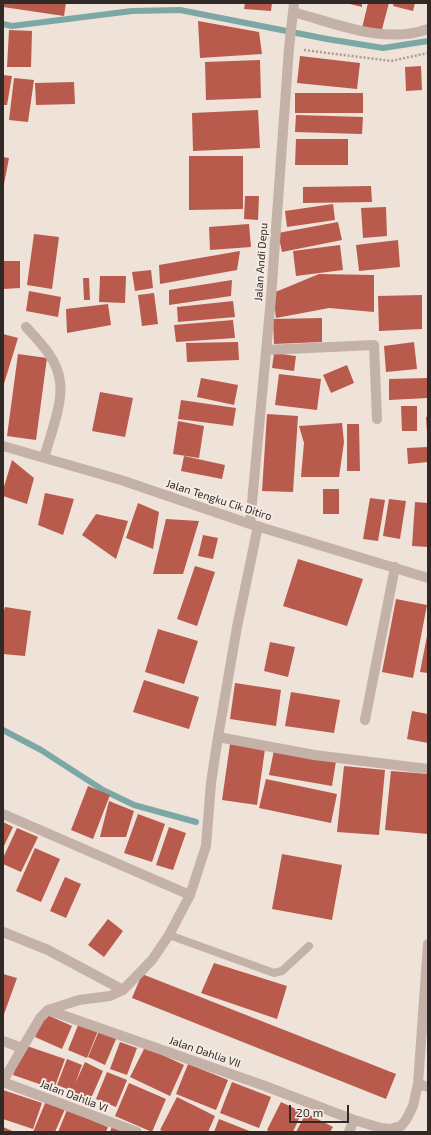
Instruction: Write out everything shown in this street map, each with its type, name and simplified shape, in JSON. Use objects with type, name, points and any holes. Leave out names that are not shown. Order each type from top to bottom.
[{"type":"street","points":[[293,10],[364,31],[385,34],[411,34],[428,29]]},
{"type":"street","name":"Jalan Andi Depu","points":[[123,990],[152,960],[169,936],[190,895],[206,846],[209,828],[211,783],[254,525],[266,350],[293,10]]},
{"type":"street","points":[[26,327],[43,346],[55,364],[60,381],[60,399],[44,458]]},
{"type":"street","points":[[266,350],[374,345],[377,419]]},
{"type":"street","name":"Jalan Tengku Cik Ditiro","points":[[3,446],[121,480],[254,525],[428,578]]},
{"type":"street","points":[[365,720],[394,567]]},
{"type":"street","points":[[218,737],[314,755],[428,769]]},
{"type":"street","points":[[3,814],[190,895]]},
{"type":"street","points":[[3,932],[48,950],[123,990]]},
{"type":"street","points":[[428,944],[418,1084],[428,1087]]},
{"type":"street","points":[[3,1081],[40,1018],[48,1010],[79,1000],[110,996],[123,990]]},
{"type":"street","name":"Jalan Dahlia VII","points":[[48,1010],[265,1086],[354,1120],[381,1128],[390,1129],[401,1126],[406,1120],[413,1106],[418,1084]]},
{"type":"street","points":[[3,1041],[22,1048]]},
{"type":"street","name":"Jalan Dahlia VI","points":[[3,1081],[137,1132]]},
{"type":"street","points":[[349,1132],[354,1120]]},
{"type":"lane","points":[[169,936],[274,973],[282,971],[309,946]]},
{"type":"path","points":[[290,44],[391,61],[428,54]]},
{"type":"building","points":[[3,3],[66,3],[64,16],[3,7]]},
{"type":"building","points":[[245,3],[272,3],[271,11],[244,9]]},
{"type":"building","points":[[346,3],[362,3],[362,7]]},
{"type":"building","points":[[368,3],[389,3],[381,33],[362,28]]},
{"type":"building","points":[[394,3],[415,3],[413,11],[393,6]]},
{"type":"building","points":[[198,21],[259,32],[262,54],[200,58]]},
{"type":"building","points":[[9,30],[32,31],[31,67],[7,67]]},
{"type":"building","points":[[300,56],[360,63],[357,89],[297,83]]},
{"type":"building","points":[[260,60],[261,98],[206,100],[205,62]]},
{"type":"building","points":[[421,66],[422,90],[406,91],[405,67]]},
{"type":"building","points":[[3,75],[12,76],[7,105],[3,105]]},
{"type":"building","points":[[14,78],[34,80],[28,122],[9,120]]},
{"type":"building","points":[[74,82],[75,104],[36,105],[35,83]]},
{"type":"building","points":[[295,93],[363,93],[363,113],[295,113]]},
{"type":"building","points":[[258,110],[260,148],[193,151],[192,113]]},
{"type":"building","points":[[296,115],[363,117],[362,134],[295,132]]},
{"type":"building","points":[[296,139],[348,139],[348,165],[295,165]]},
{"type":"building","points":[[189,156],[243,156],[243,209],[189,210]]},
{"type":"building","points":[[3,157],[9,158],[4,184],[3,184]]},
{"type":"building","points":[[371,186],[372,202],[303,203],[303,187]]},
{"type":"building","points":[[245,196],[259,196],[258,220],[244,219]]},
{"type":"building","points":[[333,204],[335,220],[287,227],[285,211]]},
{"type":"building","points":[[386,207],[387,236],[363,238],[361,208]]},
{"type":"building","points":[[338,222],[342,240],[282,252],[278,233]]},
{"type":"building","points":[[249,224],[251,247],[210,250],[209,227]]},
{"type":"building","points":[[34,234],[59,237],[52,289],[27,285]]},
{"type":"building","points":[[398,240],[400,267],[359,271],[356,245]]},
{"type":"building","points":[[340,245],[343,270],[296,276],[293,251]]},
{"type":"building","points":[[240,251],[237,270],[160,284],[159,265]]},
{"type":"building","points":[[3,261],[20,261],[20,288],[3,289]]},
{"type":"building","points":[[151,270],[153,288],[135,291],[132,272]]},
{"type":"building","points":[[319,274],[374,275],[374,312],[329,308],[276,318],[273,293]]},
{"type":"building","points":[[100,276],[126,276],[125,303],[99,302]]},
{"type":"building","points":[[83,278],[89,278],[90,300],[84,300]]},
{"type":"building","points":[[232,280],[231,296],[169,305],[169,290]]},
{"type":"building","points":[[29,291],[61,297],[58,317],[26,311]]},
{"type":"building","points":[[154,293],[158,324],[142,326],[138,295]]},
{"type":"building","points":[[422,295],[422,329],[379,331],[378,296]]},
{"type":"building","points":[[233,301],[235,317],[178,322],[177,307]]},
{"type":"building","points":[[108,304],[111,325],[67,333],[66,309]]},
{"type":"building","points":[[322,318],[322,342],[274,344],[273,319]]},
{"type":"building","points":[[233,320],[235,338],[176,342],[174,325]]},
{"type":"building","points":[[3,334],[18,338],[3,387]]},
{"type":"building","points":[[238,342],[239,360],[187,362],[186,343]]},
{"type":"building","points":[[414,342],[417,369],[386,372],[384,346]]},
{"type":"building","points":[[274,353],[296,356],[294,371],[272,368]]},
{"type":"building","points":[[18,354],[47,358],[36,440],[7,436]]},
{"type":"building","points":[[347,365],[354,383],[331,393],[323,375]]},
{"type":"building","points":[[279,374],[321,379],[317,410],[275,405]]},
{"type":"building","points":[[201,378],[238,385],[234,405],[197,397]]},
{"type":"building","points":[[428,378],[428,398],[389,400],[389,379]]},
{"type":"building","points":[[100,392],[133,398],[125,437],[92,431]]},
{"type":"building","points":[[181,400],[236,408],[233,426],[178,419]]},
{"type":"building","points":[[401,406],[417,406],[417,431],[402,431]]},
{"type":"building","points":[[267,414],[298,416],[293,492],[262,491]]},
{"type":"building","points":[[428,416],[428,432],[427,432],[426,417]]},
{"type":"building","points":[[178,421],[204,426],[199,458],[173,454]]},
{"type":"building","points":[[342,423],[344,442],[339,477],[301,477],[304,443],[299,426]]},
{"type":"building","points":[[347,424],[359,424],[360,471],[347,471]]},
{"type":"building","points":[[428,447],[428,462],[408,464],[407,448]]},
{"type":"building","points":[[184,456],[225,465],[222,479],[181,471]]},
{"type":"building","points":[[12,460],[34,478],[27,504],[3,496],[3,490]]},
{"type":"building","points":[[323,489],[339,489],[339,514],[323,514]]},
{"type":"building","points":[[45,493],[74,499],[63,535],[38,525]]},
{"type":"building","points":[[370,498],[385,500],[378,541],[363,539]]},
{"type":"building","points":[[389,499],[406,501],[400,539],[383,536]]},
{"type":"building","points":[[415,502],[428,503],[428,547],[412,546]]},
{"type":"building","points":[[138,503],[159,512],[153,549],[126,538]]},
{"type":"building","points":[[96,514],[128,521],[116,559],[82,535]]},
{"type":"building","points":[[166,519],[199,521],[183,574],[153,574]]},
{"type":"building","points":[[203,535],[218,538],[213,559],[198,556]]},
{"type":"building","points":[[298,559],[363,579],[347,626],[283,606]]},
{"type":"building","points":[[195,566],[215,572],[197,626],[177,619]]},
{"type":"building","points":[[396,599],[427,605],[413,678],[382,672]]},
{"type":"building","points":[[5,607],[31,611],[25,656],[3,654],[3,614]]},
{"type":"building","points":[[158,629],[198,641],[184,684],[145,672]]},
{"type":"building","points":[[428,636],[428,673],[420,672]]},
{"type":"building","points":[[270,642],[295,647],[288,677],[264,671]]},
{"type":"building","points":[[144,680],[199,697],[189,729],[133,712]]},
{"type":"building","points":[[235,683],[281,690],[276,726],[230,719]]},
{"type":"building","points":[[291,692],[340,700],[334,733],[285,726]]},
{"type":"building","points":[[412,711],[428,714],[428,743],[407,739]]},
{"type":"building","points":[[230,744],[265,749],[257,805],[222,800]]},
{"type":"building","points":[[274,750],[336,761],[332,786],[269,775]]},
{"type":"building","points":[[344,766],[385,770],[379,835],[337,832]]},
{"type":"building","points":[[391,771],[428,774],[428,834],[385,830]]},
{"type":"building","points":[[266,779],[337,794],[331,823],[259,808]]},
{"type":"building","points":[[88,786],[110,795],[93,839],[71,830]]},
{"type":"building","points":[[109,801],[134,811],[126,837],[100,837]]},
{"type":"building","points":[[138,814],[165,824],[152,862],[124,853]]},
{"type":"building","points":[[3,822],[13,827],[3,848]]},
{"type":"building","points":[[169,827],[186,833],[173,870],[156,865]]},
{"type":"building","points":[[17,828],[38,837],[21,872],[3,864],[3,858]]},
{"type":"building","points":[[35,848],[60,859],[41,902],[16,891]]},
{"type":"building","points":[[282,854],[342,865],[332,920],[272,909]]},
{"type":"building","points":[[65,877],[81,884],[66,918],[50,911]]},
{"type":"building","points":[[108,919],[123,931],[104,957],[88,945]]},
{"type":"building","points":[[214,963],[287,986],[277,1019],[201,993]]},
{"type":"building","points":[[3,974],[17,978],[3,1017]]},
{"type":"building","points":[[142,974],[396,1074],[386,1099],[132,998]]},
{"type":"building","points":[[45,1014],[72,1026],[62,1049],[35,1037]]},
{"type":"building","points":[[79,1023],[98,1031],[87,1058],[68,1050]]},
{"type":"building","points":[[99,1031],[116,1039],[105,1065],[88,1057]]},
{"type":"building","points":[[120,1042],[137,1048],[127,1075],[110,1069]]},
{"type":"building","points":[[24,1045],[65,1059],[54,1089],[13,1075]]},
{"type":"building","points":[[145,1047],[184,1065],[170,1096],[130,1077]]},
{"type":"building","points":[[67,1059],[82,1065],[75,1084],[85,1062],[103,1071],[88,1105],[69,1097],[72,1091],[57,1085]]},
{"type":"building","points":[[188,1064],[228,1080],[216,1110],[176,1094]]},
{"type":"building","points":[[107,1072],[127,1080],[116,1107],[96,1099]]},
{"type":"building","points":[[232,1082],[271,1097],[259,1128],[220,1113]]},
{"type":"building","points":[[129,1083],[166,1099],[152,1132],[115,1116]]},
{"type":"building","points":[[3,1090],[42,1103],[33,1129],[3,1119]]},
{"type":"building","points":[[177,1097],[215,1116],[208,1132],[165,1132],[160,1130]]},
{"type":"building","points":[[46,1101],[65,1109],[55,1132],[33,1132]]},
{"type":"building","points":[[281,1102],[302,1112],[293,1132],[270,1132],[267,1130]]},
{"type":"building","points":[[67,1110],[108,1127],[106,1132],[58,1132]]},
{"type":"building","points":[[306,1113],[333,1127],[330,1132],[296,1132]]},
{"type":"building","points":[[219,1119],[252,1132],[214,1132]]},
{"type":"building","points":[[112,1126],[127,1132],[110,1132]]},
{"type":"building","points":[[3,1127],[15,1132],[3,1132]]},
{"type":"waterway","points":[[3,24],[12,26],[132,11],[180,10],[327,39],[383,48],[428,41]]},
{"type":"waterway","points":[[3,730],[41,750],[103,790],[134,805],[196,822]]}]
